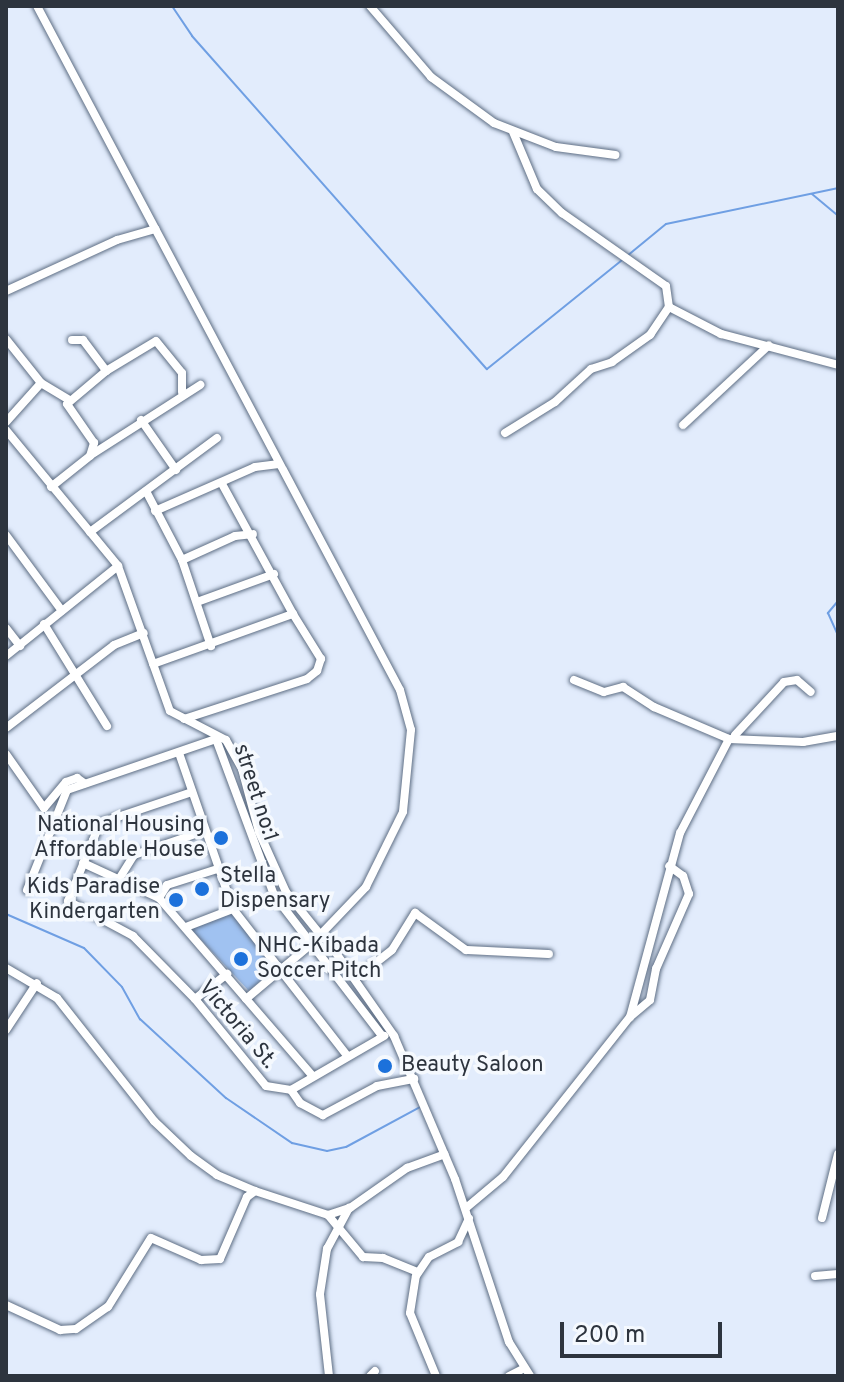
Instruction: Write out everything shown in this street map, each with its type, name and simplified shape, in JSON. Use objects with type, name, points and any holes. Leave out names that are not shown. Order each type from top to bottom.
[{"type":"street","points":[[37,6],[400,690],[411,730],[408,786],[396,830],[366,887],[325,928],[323,938]]},
{"type":"street","points":[[370,6],[431,77],[513,132],[556,147],[615,155]]},
{"type":"street","points":[[505,433],[555,402],[591,369],[612,362],[650,335],[669,307],[666,286],[562,213],[537,189],[513,132]]},
{"type":"street","points":[[6,291],[117,240],[155,229]]},
{"type":"street","points":[[669,307],[721,334],[838,365]]},
{"type":"street","points":[[6,339],[43,388],[68,405],[94,443],[90,456]]},
{"type":"street","points":[[72,340],[83,340],[106,371]]},
{"type":"street","points":[[68,405],[106,371],[156,341],[182,373],[182,392]]},
{"type":"street","points":[[683,425],[769,345]]},
{"type":"street","points":[[51,487],[141,420],[182,392],[200,385]]},
{"type":"street","points":[[6,422],[43,388]]},
{"type":"street","points":[[141,420],[176,470]]},
{"type":"street","points":[[6,430],[118,566],[170,711],[226,740],[242,769],[259,832],[280,880],[303,918],[355,979],[393,1034],[445,1154],[466,1208],[509,1342],[526,1373],[509,1376]]},
{"type":"street","points":[[90,532],[217,438]]},
{"type":"street","points":[[134,500],[152,507],[222,484],[255,467],[279,464]]},
{"type":"street","points":[[183,719],[307,679],[317,671],[321,659],[222,484]]},
{"type":"street","points":[[146,491],[182,560],[211,646]]},
{"type":"street","points":[[182,560],[235,536],[253,534]]},
{"type":"street","points":[[6,535],[62,611]]},
{"type":"street","points":[[6,656],[118,566]]},
{"type":"street","points":[[197,602],[274,574]]},
{"type":"street","points":[[153,664],[211,646],[293,614]]},
{"type":"street","points":[[44,624],[79,675],[107,726]]},
{"type":"street","points":[[6,628],[20,646]]},
{"type":"street","points":[[6,728],[127,636],[144,633]]},
{"type":"street","points":[[574,680],[604,692],[623,687],[654,707],[732,737],[803,742],[838,736]]},
{"type":"street","points":[[630,1017],[680,833],[732,737],[784,682],[797,680],[811,692]]},
{"type":"street","name":"street no:1","points":[[27,890],[67,790],[214,739],[220,743],[263,873],[309,946],[382,1036]]},
{"type":"street","points":[[179,753],[233,909],[278,972],[346,1054]]},
{"type":"street","points":[[6,754],[44,808],[66,782],[77,778],[84,783]]},
{"type":"street","points":[[192,792],[100,823],[83,863],[159,898],[312,1075]]},
{"type":"street","points":[[119,879],[134,855],[204,831]]},
{"type":"street","name":"Victoria St.","points":[[83,863],[68,901],[133,936],[195,999],[259,1081],[274,1090],[291,1090],[346,1054],[382,1036],[393,1034]]},
{"type":"street","points":[[466,1208],[509,1171],[630,1017],[654,992],[656,969],[689,894],[683,876],[669,866]]},
{"type":"street","points":[[159,898],[167,885],[217,869]]},
{"type":"street","points":[[186,927],[233,909]]},
{"type":"street","points":[[355,979],[392,950],[415,913],[466,950],[549,954]]},
{"type":"street","points":[[246,999],[309,946]]},
{"type":"street","points":[[6,968],[37,983],[70,1012],[154,1121],[191,1156],[217,1175],[328,1215],[363,1257],[383,1258],[417,1272]]},
{"type":"street","points":[[195,999],[227,974]]},
{"type":"street","points":[[6,1030],[37,983]]},
{"type":"street","points":[[291,1090],[300,1103],[323,1115],[377,1086],[414,1079]]},
{"type":"street","points":[[328,1215],[350,1208],[407,1168],[445,1154]]},
{"type":"street","points":[[822,1218],[838,1154]]},
{"type":"street","points":[[6,1305],[60,1330],[76,1329],[108,1307],[151,1238],[201,1260],[220,1259],[247,1197],[255,1191]]},
{"type":"street","points":[[329,1376],[320,1294],[327,1249],[337,1226],[350,1208]]},
{"type":"street","points":[[436,1376],[410,1313],[417,1272],[429,1257],[458,1242],[469,1218]]},
{"type":"street","points":[[815,1276],[838,1274]]},
{"type":"shaded area","name":"NHC-Kibada Soccer Pitch","points":[[227,913],[234,914],[273,969],[249,991],[190,928]]},
{"type":"waterway","points":[[172,6],[192,36],[487,369],[622,260]]},
{"type":"waterway","points":[[627,256],[666,224],[838,188]]},
{"type":"waterway","points":[[812,194],[838,216]]},
{"type":"waterway","points":[[838,601],[828,613],[838,635]]},
{"type":"waterway","points":[[6,914],[84,948],[122,987],[140,1019],[226,1098],[292,1143],[327,1151],[346,1147],[420,1107]]},
{"type":"place","name":"National Housing Affordable House","points":[[221,838]]},
{"type":"place","name":"Stella Dispensary","points":[[202,889]]},
{"type":"place","name":"Kids Paradise Kindergarten","points":[[176,900]]},
{"type":"place","name":"NHC-Kibada Soccer Pitch","points":[[241,959]]},
{"type":"place","name":"Beauty Saloon","points":[[385,1066]]}]
